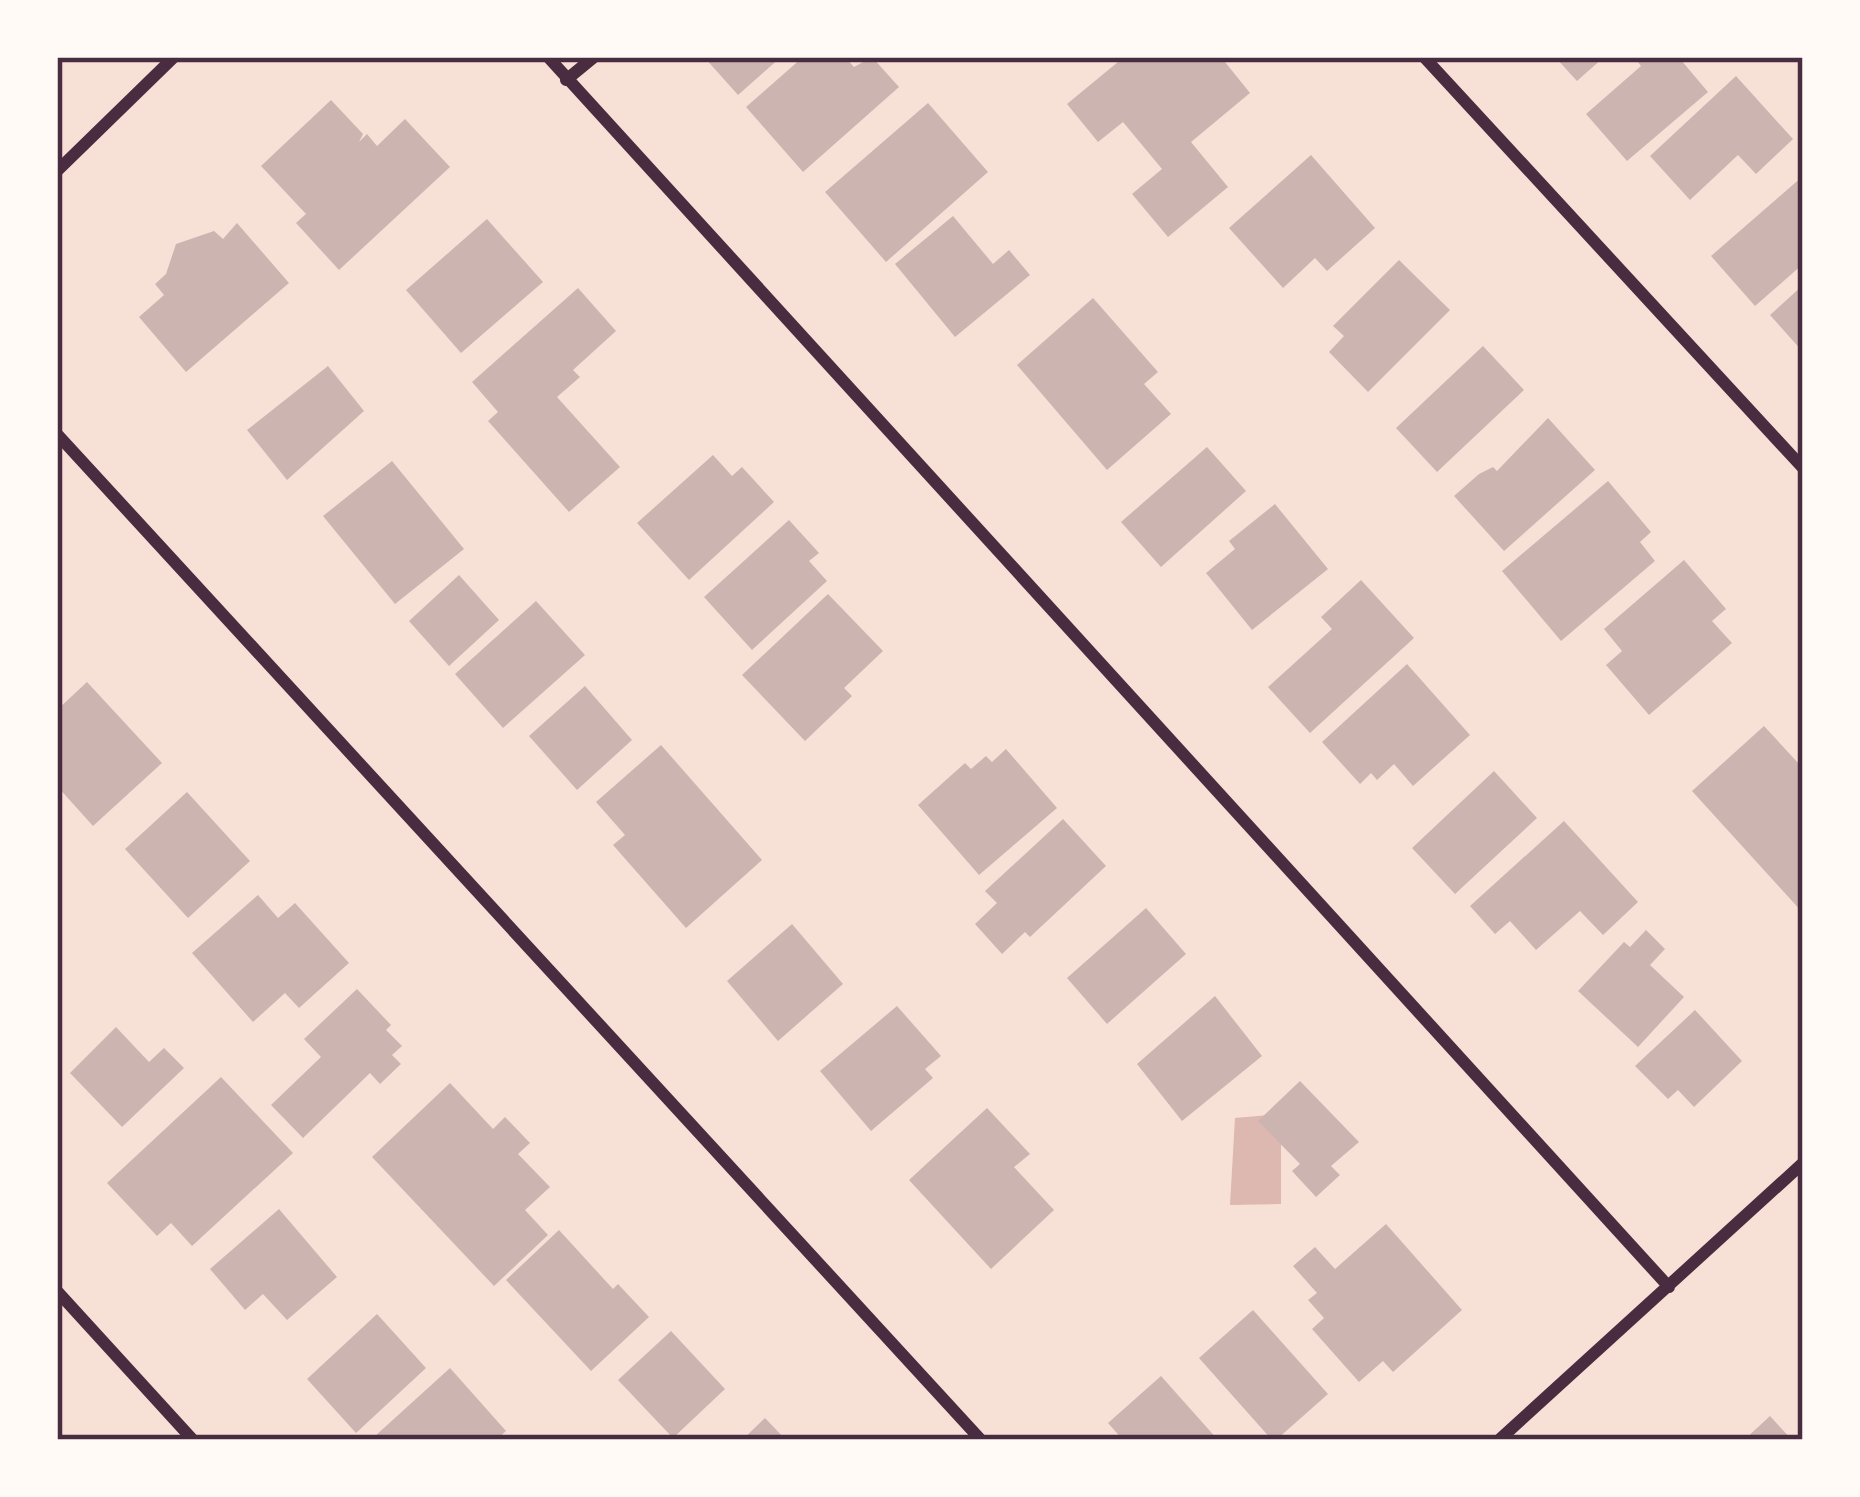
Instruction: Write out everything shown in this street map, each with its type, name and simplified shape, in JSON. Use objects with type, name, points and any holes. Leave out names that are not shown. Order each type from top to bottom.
[{"type":"street","points":[[57,171],[174,57]]},
{"type":"street","points":[[548,57],[1669,1287]]},
{"type":"street","points":[[566,80],[594,57]]},
{"type":"street","points":[[1424,57],[1803,468]]},
{"type":"street","points":[[57,434],[981,1440]]},
{"type":"street","points":[[1499,1440],[1803,1163]]},
{"type":"street","points":[[57,1292],[193,1440]]},
{"type":"shaded area","points":[[1281,1114],[1281,1204],[1230,1205],[1235,1118]]},
{"type":"building","points":[[704,57],[781,57],[738,95]]},
{"type":"building","points":[[803,57],[845,57],[854,67],[872,57],[899,87],[803,172],[746,107]]},
{"type":"building","points":[[1124,57],[1221,57],[1250,93],[1191,142],[1228,187],[1168,237],[1132,194],[1162,169],[1123,122],[1098,142],[1067,104]]},
{"type":"building","points":[[1555,57],[1604,57],[1577,81]]},
{"type":"building","points":[[1634,57],[1684,57],[1681,60],[1708,92],[1627,161],[1586,114],[1641,66]]},
{"type":"building","points":[[1736,76],[1793,139],[1756,174],[1738,155],[1690,200],[1650,156]]},
{"type":"building","points":[[331,100],[363,134],[359,142],[367,134],[377,146],[405,119],[450,167],[339,270],[296,223],[306,214],[261,166]]},
{"type":"building","points":[[928,103],[988,172],[886,262],[825,192]]},
{"type":"building","points":[[1311,155],[1375,228],[1327,271],[1315,258],[1283,288],[1229,228]]},
{"type":"building","points":[[1803,176],[1803,264],[1755,306],[1711,256]]},
{"type":"building","points":[[953,216],[993,264],[1009,250],[1030,275],[955,337],[895,264]]},
{"type":"building","points":[[487,219],[543,282],[461,353],[406,290]]},
{"type":"building","points":[[237,223],[289,283],[186,372],[139,317],[164,295],[155,284],[166,274],[176,244],[214,231],[223,239]]},
{"type":"building","points":[[1399,260],[1450,310],[1368,392],[1329,352],[1344,336],[1333,326]]},
{"type":"building","points":[[1803,285],[1803,352],[1770,315]]},
{"type":"building","points":[[578,288],[616,331],[573,370],[580,377],[557,397],[620,467],[569,512],[488,421],[498,412],[472,382]]},
{"type":"building","points":[[1093,298],[1158,372],[1144,384],[1171,414],[1107,470],[1017,365]]},
{"type":"building","points":[[1483,346],[1524,390],[1437,472],[1396,428]]},
{"type":"building","points":[[328,366],[364,411],[287,480],[247,430]]},
{"type":"building","points":[[1548,418],[1595,470],[1504,551],[1454,496],[1479,474],[1493,467],[1497,471]]},
{"type":"building","points":[[1207,447],[1246,491],[1161,567],[1121,522]]},
{"type":"building","points":[[713,455],[732,476],[742,467],[774,502],[689,580],[637,523]]},
{"type":"building","points":[[392,461],[464,549],[395,604],[323,516]]},
{"type":"building","points":[[1608,481],[1651,532],[1640,542],[1655,561],[1561,641],[1502,571]]},
{"type":"building","points":[[1275,504],[1328,569],[1252,630],[1206,573],[1235,549],[1229,541]]},
{"type":"building","points":[[789,520],[819,553],[809,561],[827,581],[752,650],[704,597]]},
{"type":"building","points":[[1684,560],[1726,609],[1712,621],[1732,643],[1649,715],[1606,665],[1622,651],[1604,629]]},
{"type":"building","points":[[459,575],[499,620],[449,666],[409,621]]},
{"type":"building","points":[[1361,580],[1414,638],[1310,733],[1268,687],[1332,629],[1321,617]]},
{"type":"building","points":[[828,594],[883,651],[844,688],[852,696],[805,741],[742,675]]},
{"type":"building","points":[[536,601],[585,655],[503,728],[455,674]]},
{"type":"building","points":[[1407,664],[1470,735],[1413,786],[1394,764],[1377,780],[1371,773],[1360,784],[1322,742]]},
{"type":"building","points":[[87,682],[162,763],[93,826],[57,786],[57,710]]},
{"type":"building","points":[[585,686],[632,740],[577,790],[529,736]]},
{"type":"building","points":[[1764,726],[1799,764],[1803,760],[1803,913],[1692,791]]},
{"type":"building","points":[[661,745],[762,860],[686,928],[613,845],[625,835],[596,802]]},
{"type":"building","points":[[1006,749],[1057,808],[979,875],[918,805],[965,763],[971,769],[986,756],[992,762]]},
{"type":"building","points":[[1494,771],[1537,818],[1455,894],[1412,848]]},
{"type":"building","points":[[187,792],[250,861],[188,918],[125,849]]},
{"type":"building","points":[[1063,819],[1106,866],[1030,937],[1025,932],[1002,954],[975,924],[997,903],[985,891]]},
{"type":"building","points":[[1564,821],[1638,902],[1603,935],[1580,911],[1536,950],[1510,921],[1495,934],[1470,906]]},
{"type":"building","points":[[258,895],[278,918],[295,903],[349,963],[299,1008],[285,993],[253,1022],[192,953]]},
{"type":"building","points":[[1146,908],[1186,954],[1107,1024],[1067,978]]},
{"type":"building","points":[[792,924],[843,984],[778,1041],[727,981]]},
{"type":"building","points":[[1646,930],[1665,949],[1650,965],[1684,997],[1638,1047],[1578,991],[1624,942],[1630,947]]},
{"type":"building","points":[[357,989],[391,1025],[386,1030],[402,1046],[392,1055],[401,1064],[380,1084],[370,1073],[303,1138],[271,1105],[321,1057],[304,1039]]},
{"type":"building","points":[[1215,996],[1262,1056],[1182,1121],[1137,1064]]},
{"type":"building","points":[[897,1006],[941,1056],[925,1069],[933,1078],[871,1131],[820,1071]]},
{"type":"building","points":[[1695,1010],[1742,1061],[1694,1107],[1678,1090],[1668,1099],[1635,1066]]},
{"type":"building","points":[[116,1027],[149,1062],[164,1048],[184,1068],[122,1127],[70,1073]]},
{"type":"building","points":[[221,1077],[293,1153],[192,1246],[171,1223],[157,1236],[107,1183]]},
{"type":"building","points":[[1300,1081],[1359,1142],[1331,1166],[1340,1175],[1316,1197],[1292,1171],[1300,1164],[1258,1121]]},
{"type":"building","points":[[450,1083],[493,1129],[505,1117],[530,1143],[518,1154],[550,1187],[525,1210],[548,1235],[494,1286],[372,1157]]},
{"type":"building","points":[[987,1108],[1030,1154],[1014,1167],[1054,1210],[991,1269],[909,1180]]},
{"type":"building","points":[[279,1209],[337,1277],[287,1320],[263,1294],[245,1310],[210,1269]]},
{"type":"building","points":[[1386,1224],[1462,1310],[1393,1372],[1383,1361],[1359,1382],[1312,1329],[1324,1318],[1308,1300],[1317,1293],[1293,1266],[1315,1247],[1335,1269]]},
{"type":"building","points":[[559,1230],[613,1289],[618,1284],[649,1317],[591,1371],[506,1280]]},
{"type":"building","points":[[1253,1310],[1328,1394],[1276,1440],[1199,1358]]},
{"type":"building","points":[[377,1314],[426,1368],[356,1433],[307,1379]]},
{"type":"building","points":[[671,1331],[725,1389],[673,1438],[618,1380]]},
{"type":"building","points":[[450,1368],[506,1431],[496,1440],[376,1440],[374,1437]]},
{"type":"building","points":[[1161,1376],[1218,1440],[1123,1440],[1108,1423]]},
{"type":"building","points":[[1770,1416],[1792,1440],[1744,1440]]},
{"type":"building","points":[[765,1418],[786,1440],[742,1440]]}]
